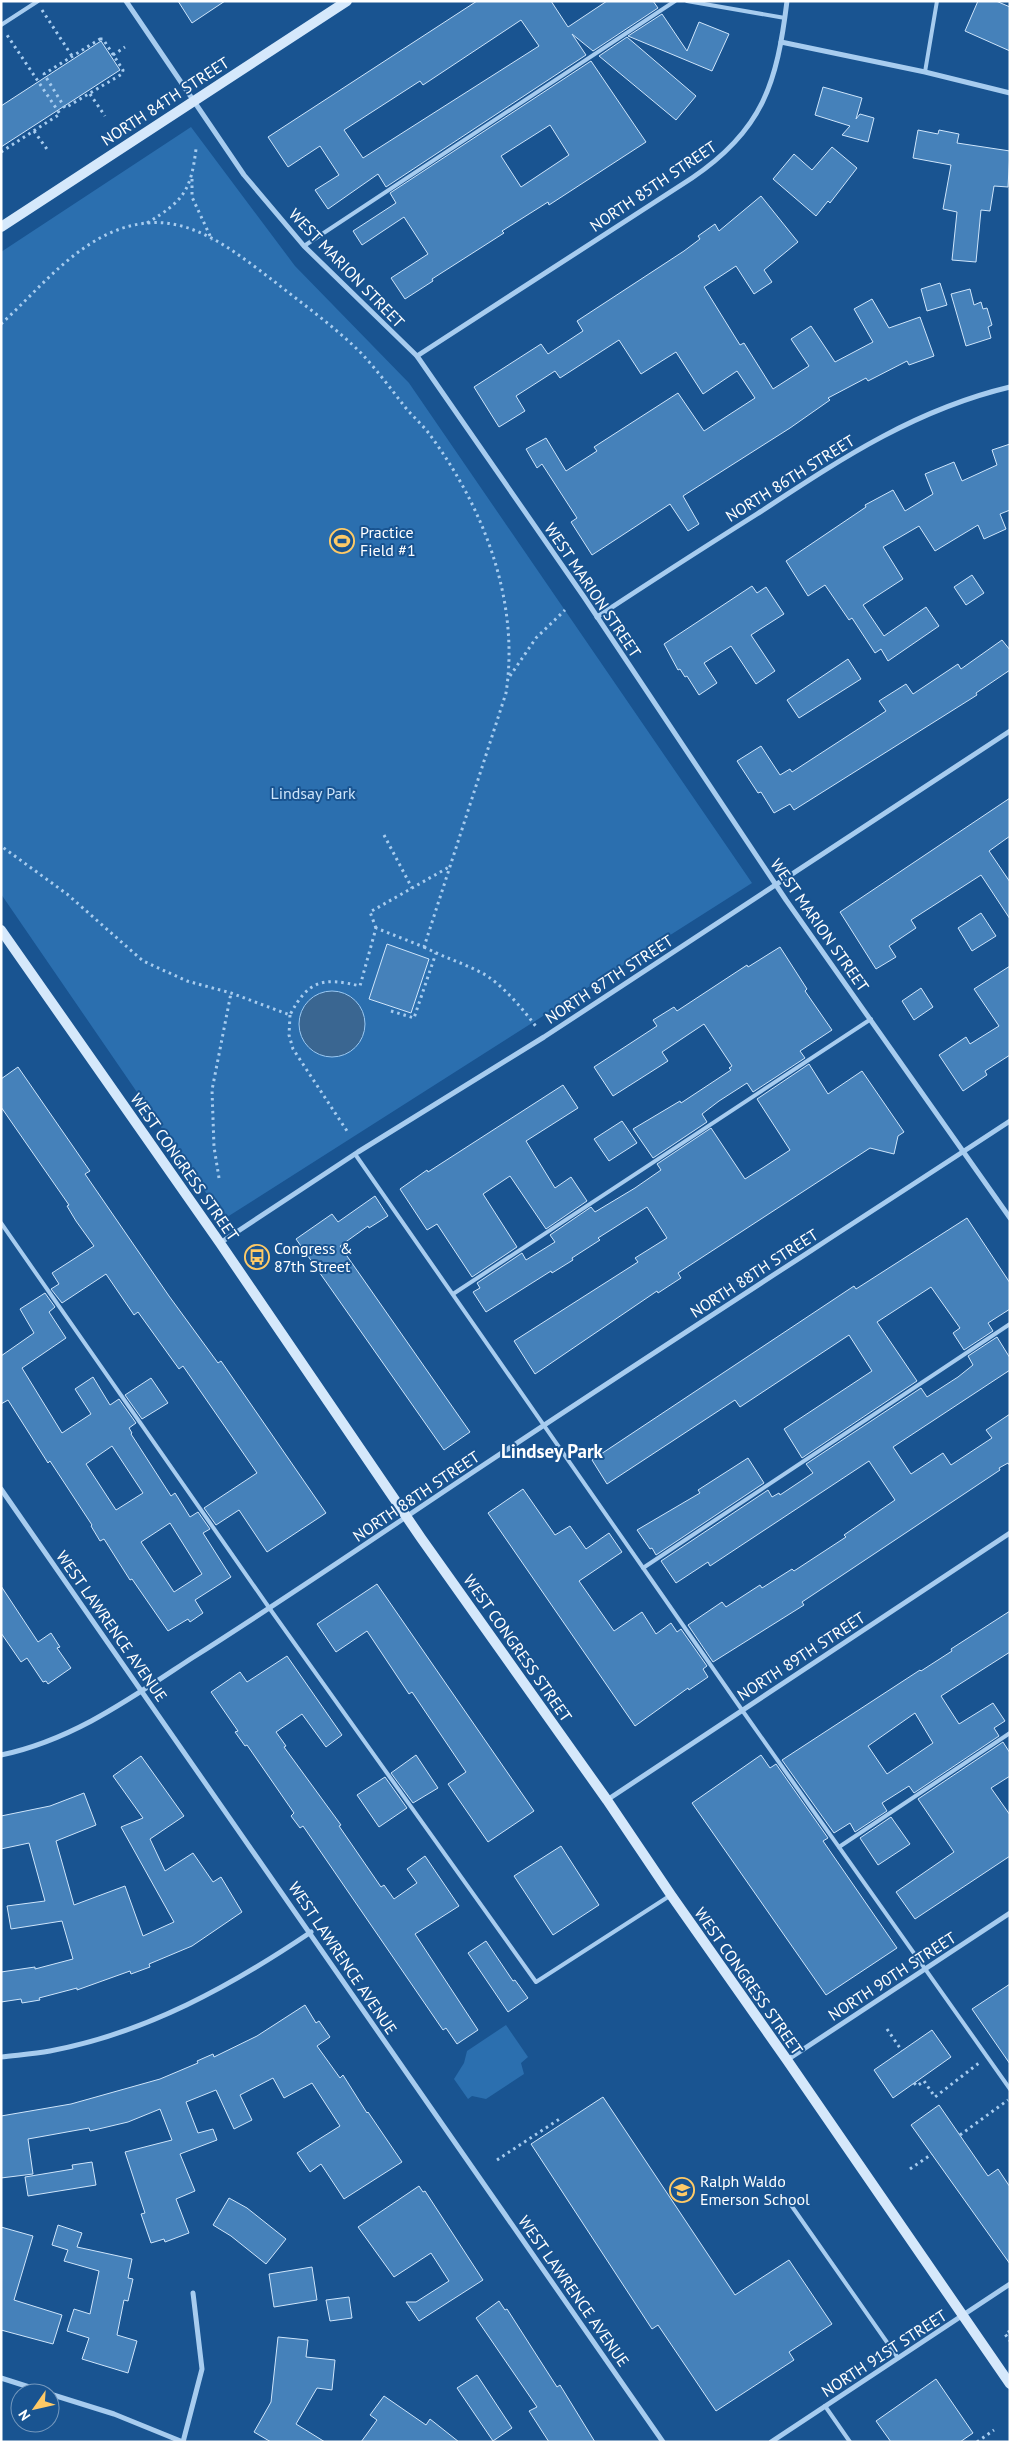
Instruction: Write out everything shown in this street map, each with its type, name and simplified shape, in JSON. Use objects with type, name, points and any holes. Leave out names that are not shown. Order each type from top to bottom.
[{"type":"street","name":"WEST MARION STREET","points":[[126,1],[244,175],[304,246],[417,356],[597,617],[776,884],[1010,1218]]},
{"type":"street","name":"NORTH 84TH STREET","points":[[1,226],[347,1]]},
{"type":"street","name":"NORTH 85TH STREET","points":[[417,356],[684,183],[725,153],[747,130],[760,108],[776,68],[785,18],[786,1]]},
{"type":"street","points":[[781,42],[925,72],[1010,93]]},
{"type":"street","name":"NORTH 86TH STREET","points":[[597,617],[848,454],[920,416],[981,394],[1010,387]]},
{"type":"street","name":"NORTH 87TH STREET","points":[[220,1243],[354,1154],[544,1037],[1010,731]]},
{"type":"street","name":"WEST CONGRESS STREET","points":[[1,930],[220,1243],[407,1517],[607,1800],[671,1896],[787,2060],[1010,2384]]},
{"type":"street","name":"NORTH 88TH STREET","points":[[1,1755],[24,1750],[62,1737],[97,1719],[142,1691],[270,1609],[544,1425],[1010,1121]]},
{"type":"street","name":"WEST LAWRENCE AVENUE","points":[[1,1489],[311,1932],[663,2442]]},
{"type":"street","name":"NORTH 89TH STREET","points":[[607,1800],[1010,1533]]},
{"type":"street","name":"NORTH 90TH STREET","points":[[787,2060],[1010,1914]]},
{"type":"street","points":[[1,2057],[50,2052],[146,2024],[204,1999],[268,1961],[311,1932]]},
{"type":"street","name":"NORTH 91ST STREET","points":[[771,2442],[1010,2284]]},
{"type":"street","points":[[60,2397],[114,2414],[183,2442],[202,2369],[193,2294]]},
{"type":"street","points":[[1,2378],[17,2383]]},
{"type":"lane","points":[[304,246],[675,1]]},
{"type":"lane","points":[[687,1],[785,18]]},
{"type":"lane","points":[[925,72],[937,1]]},
{"type":"lane","points":[[1,26],[37,2]]},
{"type":"lane","points":[[452,1294],[871,1019]]},
{"type":"lane","points":[[354,1154],[742,1710],[1010,2089]]},
{"type":"lane","points":[[1,1223],[270,1609],[536,1982],[671,1896]]},
{"type":"lane","points":[[644,1568],[1010,1324]]},
{"type":"lane","points":[[839,1847],[1010,1733]]},
{"type":"lane","points":[[792,2205],[898,2358]]},
{"type":"lane","points":[[825,2406],[850,2442]]},
{"type":"path","points":[[37,2],[72,56]]},
{"type":"path","points":[[1,26],[60,114],[1,152]]},
{"type":"path","points":[[103,39],[123,70],[122,74],[65,108],[44,76],[72,56],[103,39]]},
{"type":"path","points":[[113,55],[125,47]]},
{"type":"path","points":[[90,94],[105,116]]},
{"type":"path","points":[[34,130],[49,152]]},
{"type":"path","points":[[196,148],[192,178],[192,197],[212,240]]},
{"type":"path","points":[[1,324],[62,264],[80,251],[117,231],[147,223],[170,209],[180,199],[192,178]]},
{"type":"path","points":[[147,223],[175,224],[229,248],[340,334],[387,382],[438,446],[471,503],[500,574],[508,630],[510,666],[506,693],[424,947]]},
{"type":"path","points":[[508,679],[536,638],[565,610]]},
{"type":"path","points":[[384,835],[412,888]]},
{"type":"path","points":[[1,846],[67,894],[143,961],[187,981],[231,993],[290,1014]]},
{"type":"path","points":[[347,1131],[294,1049],[289,1035],[290,1014],[300,996],[316,984],[337,980],[360,986],[376,928],[370,912],[450,866]]},
{"type":"path","points":[[376,928],[483,973],[523,1008],[544,1037]]},
{"type":"path","points":[[391,1011],[414,1018],[436,953]]},
{"type":"path","points":[[219,1178],[214,1147],[212,1090],[231,993]]},
{"type":"path","points":[[887,2029],[902,2051]]},
{"type":"path","points":[[914,2083],[916,2086],[924,2081],[935,2097],[987,2056]]},
{"type":"path","points":[[960,2135],[1010,2099]]},
{"type":"path","points":[[497,2160],[560,2118]]},
{"type":"path","points":[[910,2169],[932,2154]]},
{"type":"path","points":[[1010,2330],[1005,2334],[1010,2341]]},
{"type":"path","points":[[977,2442],[994,2430]]},
{"type":"green space","name":"Lindsay Park","points":[[191,127],[295,266],[409,383],[752,883],[224,1219],[1,894],[1,252]]},
{"type":"green space","points":[[506,2025],[528,2057],[521,2063],[524,2074],[486,2099],[472,2096],[468,2099],[454,2079],[464,2063],[467,2051]]},
{"type":"shaded area","points":[[332,991],[345,993],[355,1001],[363,1011],[365,1024],[363,1037],[355,1047],[345,1055],[332,1057],[319,1055],[309,1047],[301,1037],[299,1024],[301,1011],[309,1001],[319,993]]},
{"type":"building","points":[[178,1],[225,1],[192,23]]},
{"type":"building","points":[[477,1],[551,1],[568,27],[607,1],[653,1],[658,8],[593,51],[572,34],[586,55],[386,187],[378,174],[328,209],[315,190],[339,175],[320,146],[288,167],[268,137]],"holes":[[[521,20],[539,46],[363,158],[344,130],[420,81],[423,85]]]},
{"type":"building","points":[[978,1],[996,1],[1010,7],[1010,51],[965,31]]},
{"type":"building","points":[[662,14],[687,51],[699,22],[729,34],[712,71],[628,36]]},
{"type":"building","points":[[627,37],[696,96],[676,120],[599,56]]},
{"type":"building","points":[[101,41],[120,70],[1,147],[1,106]]},
{"type":"building","points":[[591,61],[646,142],[549,205],[548,202],[502,231],[504,233],[432,279],[433,281],[405,299],[391,278],[428,254],[404,217],[362,245],[353,231],[396,203],[390,193]],"holes":[[[550,125],[569,155],[521,187],[501,156]]]},
{"type":"building","points":[[823,87],[862,98],[856,119],[860,114],[874,118],[868,142],[842,135],[850,126],[815,115]]},
{"type":"building","points":[[918,130],[938,134],[939,130],[959,134],[957,143],[1010,151],[1008,187],[994,186],[990,211],[981,210],[976,262],[952,260],[957,212],[943,209],[951,165],[913,158]]},
{"type":"building","points":[[832,147],[857,168],[830,203],[828,201],[816,216],[773,179],[794,154],[812,170]]},
{"type":"building","points":[[761,196],[798,242],[764,270],[772,282],[754,294],[736,266],[704,287],[740,345],[744,343],[773,389],[809,366],[791,339],[811,326],[835,362],[873,342],[854,309],[872,299],[889,328],[920,317],[934,356],[909,365],[907,361],[868,381],[866,378],[828,398],[830,400],[790,428],[683,496],[699,524],[688,531],[670,504],[592,555],[571,522],[577,518],[542,464],[537,468],[526,449],[546,438],[566,471],[597,451],[594,447],[678,393],[704,431],[755,398],[737,371],[703,394],[676,352],[641,374],[619,340],[560,378],[555,371],[516,396],[525,411],[499,427],[474,387],[541,344],[548,354],[583,331],[577,321],[684,251],[700,239],[698,236],[715,224],[719,231]]},
{"type":"building","points":[[940,283],[947,305],[927,311],[921,289]]},
{"type":"building","points":[[970,289],[974,305],[981,302],[983,309],[987,308],[992,325],[988,327],[991,338],[966,346],[951,294]]},
{"type":"building","points":[[1010,444],[1010,510],[1000,514],[1006,529],[984,539],[978,525],[935,551],[919,526],[883,547],[903,579],[863,605],[884,636],[926,607],[939,626],[888,661],[881,649],[875,653],[852,618],[849,620],[825,585],[808,596],[786,561],[866,507],[865,505],[893,490],[905,511],[933,494],[925,474],[954,462],[962,481],[997,465],[992,450]]},
{"type":"building","points":[[972,575],[984,593],[966,605],[954,587]]},
{"type":"building","points":[[752,586],[757,593],[766,587],[784,614],[751,635],[775,671],[756,684],[731,646],[704,663],[717,683],[699,695],[687,676],[685,677],[680,669],[678,670],[664,644]]},
{"type":"building","points":[[1002,640],[1010,650],[1010,670],[976,693],[977,695],[794,810],[790,804],[774,813],[761,792],[758,793],[737,761],[761,746],[780,775],[790,769],[792,772],[886,711],[879,701],[906,684],[913,694],[958,664],[961,669]]},
{"type":"building","points":[[848,659],[861,679],[799,718],[787,700]]},
{"type":"building","points":[[1010,798],[1010,836],[989,851],[1010,882],[1010,919],[981,875],[911,920],[916,928],[889,946],[896,957],[876,969],[840,912]]},
{"type":"building","points":[[981,913],[996,936],[972,951],[958,928]]},
{"type":"building","points":[[387,944],[429,959],[411,1013],[369,999]]},
{"type":"building","points":[[780,947],[807,989],[805,991],[832,1030],[800,1051],[805,1058],[753,1092],[747,1083],[719,1101],[702,1114],[707,1122],[653,1158],[633,1129],[680,1101],[681,1103],[731,1070],[729,1068],[732,1066],[704,1024],[662,1052],[668,1061],[613,1096],[594,1067],[657,1026],[653,1020],[674,1007],[677,1011],[747,965],[748,967]]},
{"type":"building","points":[[1010,966],[1010,1055],[985,1071],[987,1075],[963,1091],[939,1055],[966,1037],[970,1044],[999,1026],[974,989]]},
{"type":"building","points":[[921,988],[933,1007],[914,1020],[902,1001]]},
{"type":"building","points":[[809,1064],[828,1094],[862,1071],[904,1132],[898,1136],[894,1154],[870,1148],[678,1273],[681,1278],[658,1293],[657,1291],[535,1374],[514,1341],[638,1262],[635,1258],[667,1238],[647,1207],[598,1238],[600,1240],[572,1258],[573,1260],[552,1273],[551,1271],[486,1312],[473,1292],[480,1288],[477,1283],[522,1253],[526,1260],[555,1242],[550,1235],[591,1207],[595,1212],[635,1188],[661,1170],[657,1164],[711,1128],[745,1179],[790,1150],[757,1099]]},
{"type":"building","points":[[18,1067],[90,1171],[85,1174],[169,1296],[218,1363],[221,1361],[326,1513],[267,1552],[239,1510],[216,1525],[204,1508],[257,1473],[183,1366],[179,1369],[138,1312],[134,1315],[106,1274],[62,1303],[51,1289],[59,1284],[52,1273],[94,1246],[76,1221],[67,1206],[69,1205],[1,1107],[1,1079]]},
{"type":"building","points":[[563,1085],[578,1108],[526,1141],[555,1188],[571,1177],[587,1201],[546,1229],[510,1176],[483,1194],[517,1247],[472,1277],[437,1224],[427,1230],[400,1189]]},
{"type":"building","points":[[622,1121],[637,1143],[609,1161],[594,1139]]},
{"type":"building","points":[[375,1196],[388,1216],[369,1228],[368,1226],[340,1246],[470,1432],[444,1450],[296,1239],[332,1214],[338,1222]]},
{"type":"building","points":[[967,1218],[1010,1283],[1010,1309],[988,1323],[993,1331],[964,1350],[953,1333],[960,1328],[931,1287],[877,1322],[917,1381],[802,1458],[784,1429],[872,1371],[849,1335],[740,1407],[735,1400],[607,1484],[592,1460],[854,1286],[856,1289]]},
{"type":"building","points":[[45,1293],[55,1307],[49,1312],[66,1338],[22,1368],[62,1433],[91,1414],[75,1389],[93,1377],[110,1405],[119,1399],[136,1423],[129,1428],[131,1434],[171,1496],[175,1493],[190,1517],[198,1512],[210,1529],[203,1533],[231,1577],[195,1600],[203,1613],[190,1622],[188,1619],[168,1631],[132,1579],[130,1580],[104,1539],[100,1541],[92,1525],[50,1461],[48,1463],[8,1400],[1,1404],[1,1356],[34,1333],[20,1309]],"holes":[[[112,1446],[143,1493],[116,1510],[86,1464]],[[170,1523],[202,1574],[174,1592],[141,1542]]]},
{"type":"building","points":[[997,1337],[1010,1358],[1010,1370],[893,1447],[911,1474],[943,1453],[951,1465],[992,1438],[986,1430],[1010,1414],[1010,1466],[1008,1463],[999,1468],[1000,1470],[802,1602],[804,1605],[713,1662],[688,1625],[722,1602],[726,1607],[760,1585],[762,1588],[792,1569],[794,1571],[846,1537],[844,1535],[895,1500],[869,1461],[710,1566],[708,1562],[676,1583],[661,1561],[768,1490],[772,1497],[779,1493],[780,1495],[813,1473],[806,1464],[921,1388],[927,1397],[958,1377],[973,1365],[968,1356]]},
{"type":"building","points":[[151,1378],[168,1403],[142,1419],[125,1395]]},
{"type":"building","points":[[748,1458],[764,1483],[656,1555],[652,1548],[650,1549],[637,1530],[700,1493],[698,1490]]},
{"type":"building","points":[[523,1489],[555,1535],[570,1526],[586,1549],[609,1533],[622,1552],[579,1581],[614,1631],[642,1612],[656,1634],[671,1623],[677,1632],[681,1629],[707,1666],[703,1669],[708,1677],[689,1690],[688,1688],[635,1726],[488,1513]]},
{"type":"building","points":[[377,1584],[534,1811],[488,1842],[448,1784],[466,1772],[412,1692],[409,1694],[367,1631],[336,1652],[317,1624]]},
{"type":"building","points":[[1,1586],[38,1642],[51,1633],[60,1647],[57,1648],[71,1668],[48,1684],[46,1681],[43,1682],[27,1658],[21,1662],[1,1633]]},
{"type":"building","points":[[1010,1611],[1010,1652],[941,1696],[959,1724],[993,1703],[1005,1721],[994,1728],[999,1736],[914,1793],[909,1786],[882,1803],[887,1811],[855,1832],[850,1823],[834,1833],[782,1760],[952,1651],[951,1649]],"holes":[[[915,1713],[933,1743],[887,1774],[868,1746]]]},
{"type":"building","points":[[287,1656],[342,1735],[326,1747],[302,1714],[276,1732],[286,1746],[284,1747],[341,1825],[339,1826],[381,1887],[384,1885],[394,1899],[417,1883],[407,1869],[425,1856],[459,1906],[415,1934],[478,2030],[457,2044],[446,2028],[443,2030],[303,1826],[300,1828],[291,1816],[294,1813],[247,1745],[245,1746],[235,1732],[238,1731],[211,1692],[240,1672],[247,1682]]},
{"type":"building","points":[[1003,1742],[1010,1753],[1010,1776],[991,1788],[1010,1815],[1010,1856],[915,1919],[896,1892],[954,1852],[918,1799]]},
{"type":"building","points":[[416,1755],[438,1788],[413,1803],[391,1773]]},
{"type":"building","points":[[761,1755],[770,1768],[776,1764],[828,1838],[823,1841],[897,1948],[826,1995],[692,1803]]},
{"type":"building","points":[[141,1756],[184,1816],[150,1839],[165,1871],[193,1853],[213,1882],[221,1877],[242,1912],[192,1946],[149,1964],[150,1967],[131,1974],[130,1971],[77,1990],[77,1988],[39,1998],[40,2000],[22,2003],[21,1999],[1,2002],[1,1972],[35,1967],[35,1969],[73,1959],[62,1921],[11,1929],[7,1906],[45,1901],[29,1843],[1,1849],[1,1816],[50,1806],[84,1793],[96,1825],[56,1841],[74,1905],[125,1886],[143,1936],[174,1922],[121,1827],[143,1818],[113,1776]]},
{"type":"building","points":[[385,1777],[407,1808],[379,1827],[357,1795]]},
{"type":"building","points":[[891,1817],[910,1844],[878,1865],[860,1838]]},
{"type":"building","points":[[561,1846],[599,1905],[553,1935],[514,1876]]},
{"type":"building","points":[[486,1941],[513,1981],[515,1980],[528,1998],[508,2012],[468,1953]]},
{"type":"building","points":[[1010,1984],[1010,2064],[972,2009]]},
{"type":"building","points":[[305,2005],[316,2023],[319,2021],[330,2037],[317,2046],[340,2078],[343,2075],[402,2162],[344,2199],[321,2164],[310,2172],[297,2153],[340,2126],[312,2083],[284,2098],[273,2078],[240,2095],[252,2120],[234,2129],[216,2090],[186,2102],[198,2133],[213,2129],[217,2140],[180,2154],[195,2191],[176,2199],[189,2233],[165,2242],[164,2239],[151,2243],[141,2214],[145,2213],[125,2152],[172,2140],[160,2109],[128,2122],[90,2131],[89,2128],[28,2139],[33,2174],[1,2178],[1,2116],[71,2104],[160,2079],[198,2063],[197,2061],[213,2054],[214,2057],[257,2036]]},
{"type":"building","points":[[932,2030],[951,2057],[893,2098],[874,2070]]},
{"type":"building","points":[[603,2097],[735,2295],[789,2260],[832,2324],[789,2352],[794,2360],[716,2411],[658,2325],[652,2329],[531,2144]]},
{"type":"building","points":[[939,2105],[988,2176],[998,2169],[1010,2187],[1010,2264],[911,2125]]},
{"type":"building","points":[[92,2162],[96,2185],[28,2196],[25,2177],[73,2169],[72,2165]]},
{"type":"building","points":[[419,2186],[423,2192],[425,2191],[483,2280],[419,2321],[406,2302],[416,2302],[449,2281],[431,2253],[394,2277],[358,2227]]},
{"type":"building","points":[[229,2198],[247,2208],[286,2239],[266,2264],[231,2236],[213,2225]]},
{"type":"building","points":[[58,2225],[82,2233],[77,2247],[132,2259],[128,2278],[133,2279],[128,2301],[124,2300],[117,2335],[137,2341],[128,2373],[82,2359],[89,2338],[67,2331],[74,2309],[90,2314],[99,2271],[64,2261],[68,2250],[52,2245]]},
{"type":"building","points":[[1,2227],[33,2236],[14,2300],[62,2315],[53,2344],[1,2330]]},
{"type":"building","points":[[312,2267],[317,2300],[274,2307],[269,2274]]},
{"type":"building","points":[[349,2297],[352,2318],[330,2321],[326,2300]]},
{"type":"building","points":[[499,2301],[505,2310],[507,2309],[557,2387],[560,2385],[595,2442],[549,2442],[529,2411],[537,2407],[476,2318]]},
{"type":"building","points":[[278,2337],[308,2340],[306,2357],[335,2360],[332,2390],[317,2388],[296,2424],[325,2442],[271,2442],[254,2432],[271,2402]]},
{"type":"building","points":[[477,2375],[512,2428],[493,2441],[457,2388]]},
{"type":"building","points":[[936,2379],[973,2433],[960,2442],[891,2442],[876,2421]]},
{"type":"building","points":[[384,2396],[426,2425],[430,2419],[459,2442],[361,2442],[377,2420],[370,2415]]},
{"type":"place","name":"Practice Field #1","points":[[342,541]]},
{"type":"place","name":"Congress & 87th Street","points":[[257,1257]]},
{"type":"place","name":"Ralph Waldo Emerson School","points":[[682,2190]]},
{"type":"district","name":"Lindsey Park","points":[[552,1451]]}]
